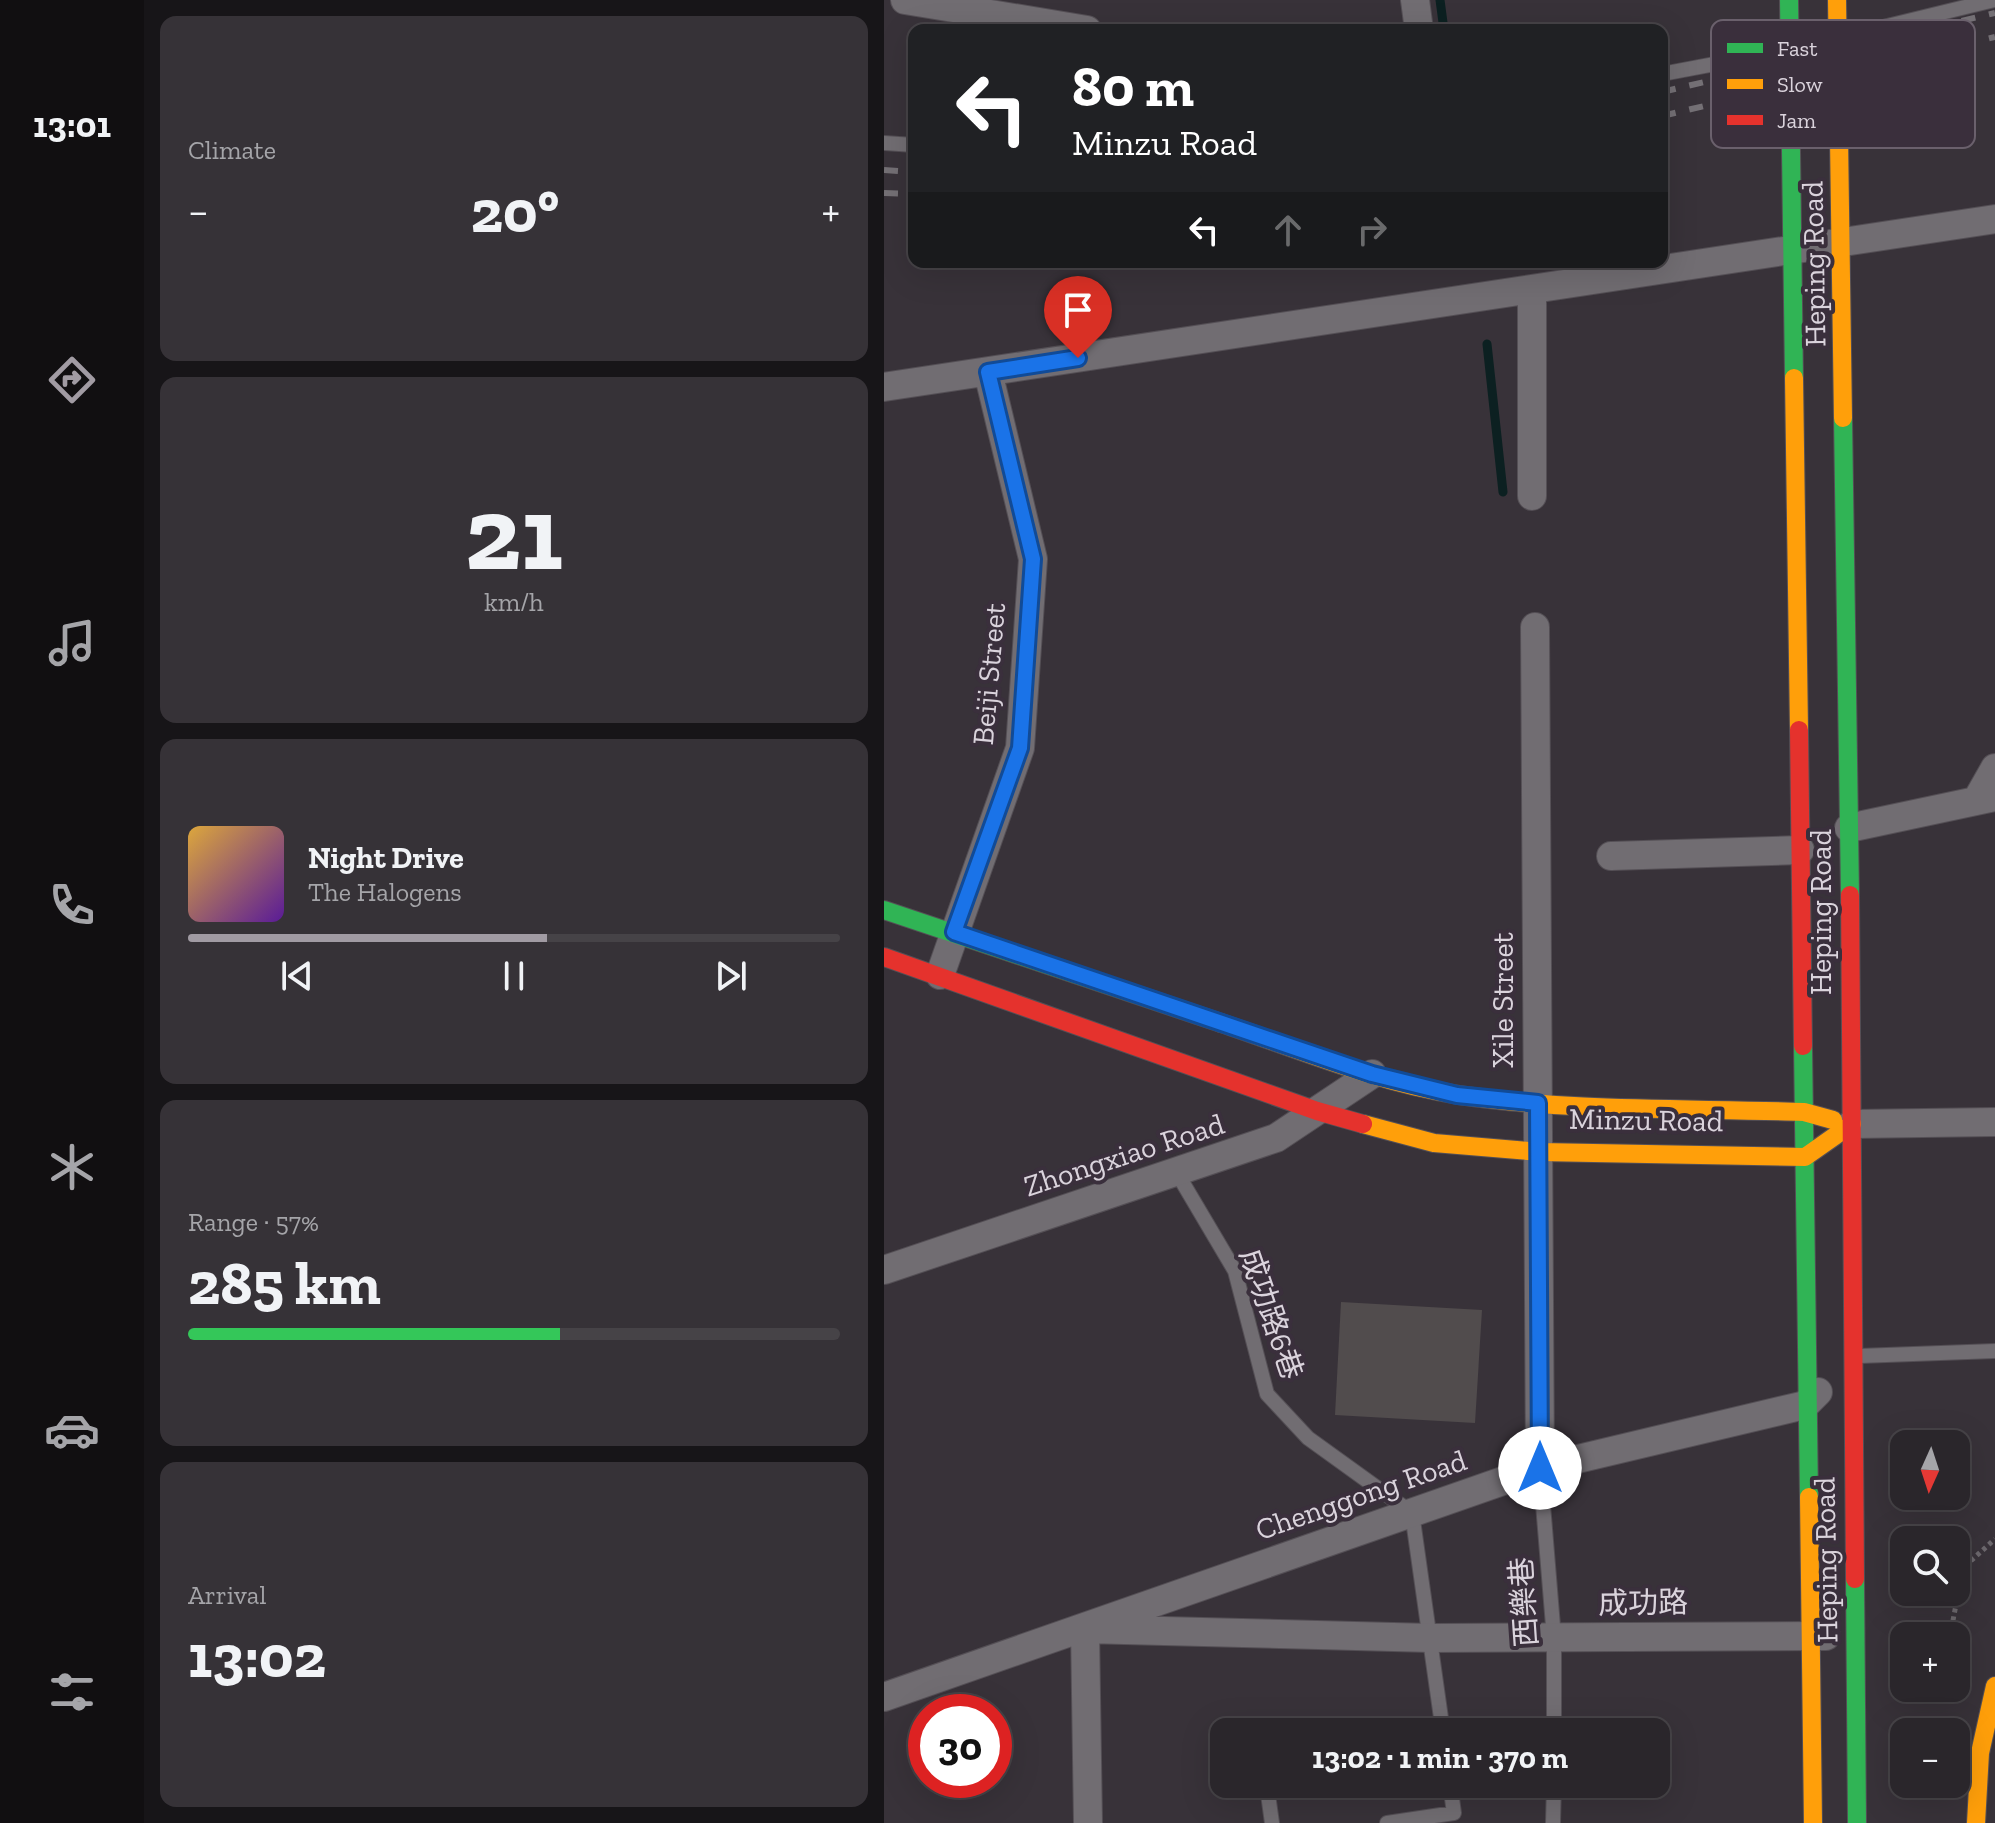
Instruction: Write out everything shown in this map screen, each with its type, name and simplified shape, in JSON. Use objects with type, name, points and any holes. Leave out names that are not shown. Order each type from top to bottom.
[{"type":"main road","name":"Heping Road","points":[[1837,0],[1838,20]]},
{"type":"main road","name":"Heping Road","points":[[1790,148],[1813,1823]]},
{"type":"main road","name":"Heping Road","points":[[1840,148],[1857,1823]]},
{"type":"main road","name":"Minzu Road","points":[[884,910],[1372,1074],[1457,1095],[1538,1103],[1804,1112],[1852,1124]]},
{"type":"main road","name":"Minzu Road","points":[[884,957],[1317,1111],[1434,1143],[1540,1152],[1805,1157]]},
{"type":"main road","points":[[1805,1157],[1852,1124]]},
{"type":"main road","points":[[1976,1823],[1980,1753],[1995,1686]]},
{"type":"street","points":[[905,0],[1051,24]]},
{"type":"street","points":[[1415,0],[1418,24]]},
{"type":"street","points":[[884,387],[1995,219]]},
{"type":"street","points":[[1532,291],[1532,496]]},
{"type":"street","name":"Beiji Street","points":[[940,975],[1020,748],[1033,559],[988,372]]},
{"type":"street","name":"Xile Street","points":[[1535,627],[1540,1468]]},
{"type":"street","points":[[1849,828],[1987,798],[1995,768]]},
{"type":"street","points":[[1611,856],[1800,850]]},
{"type":"street","name":"Zhongxiao Road","points":[[884,1270],[1276,1138],[1372,1074]]},
{"type":"street","name":"Minzu Road","points":[[1852,1124],[1995,1122]]},
{"type":"street","points":[[1805,1405],[1851,1356]]},
{"type":"street","name":"Chenggong Road","points":[[884,1697],[1540,1468],[1805,1405]]},
{"type":"street","points":[[1085,1629],[1088,1823]]},
{"type":"street","name":"成功路","points":[[1085,1629],[1431,1638],[1855,1636]]},
{"type":"lane","points":[[1912,20],[1994,0]]},
{"type":"lane","points":[[1668,73],[1711,65]]},
{"type":"lane","points":[[884,143],[908,145]]},
{"type":"lane","name":"成功路6巷","points":[[1177,1173],[1235,1271],[1267,1394],[1308,1438],[1412,1513]]},
{"type":"lane","points":[[1851,1356],[1995,1351]]},
{"type":"lane","name":"西樂巷","points":[[1540,1468],[1554,1638],[1554,1718]]},
{"type":"lane","points":[[1412,1513],[1441,1718]]},
{"type":"lane","points":[[1269,1798],[1272,1823]]},
{"type":"lane","points":[[1387,1823],[1454,1813],[1452,1798]]},
{"type":"lane","points":[[1553,1823],[1554,1798]]},
{"type":"path","points":[[1953,1622],[1963,1568],[1995,1539]]},
{"type":"building","points":[[1341,1302],[1482,1310],[1475,1423],[1335,1415]]},
{"type":"waterway","points":[[1440,0],[1443,24]]},
{"type":"waterway","points":[[1487,344],[1503,492]]},
{"type":"railway","points":[[1965,20],[1995,13]]},
{"type":"railway","points":[[1975,42],[1995,37]]},
{"type":"railway","points":[[1668,91],[1711,80]]},
{"type":"railway","points":[[1668,115],[1711,104]]},
{"type":"railway","points":[[884,170],[908,172]]},
{"type":"railway","points":[[884,193],[908,194]]},
{"type":"traffic: fast","points":[[1789,0],[1789,20]]},
{"type":"traffic: fast","points":[[1791,148],[1794,378]]},
{"type":"traffic: fast","points":[[1843,418],[1850,895]]},
{"type":"traffic: fast","points":[[884,910],[1221,1023]]},
{"type":"traffic: fast","points":[[1803,1046],[1809,1497]]},
{"type":"traffic: fast","points":[[1855,1579],[1857,1823]]},
{"type":"traffic: slow","points":[[1837,0],[1837,20]]},
{"type":"traffic: slow","points":[[1839,148],[1843,418]]},
{"type":"traffic: slow","points":[[1794,378],[1799,730]]},
{"type":"traffic: slow","points":[[1221,1023],[1368,1074],[1459,1095],[1588,1107],[1804,1112],[1833,1120]]},
{"type":"traffic: slow","points":[[1363,1124],[1434,1143],[1540,1152],[1805,1157],[1852,1124]]},
{"type":"traffic: slow","points":[[1809,1497],[1813,1823]]},
{"type":"traffic: slow","points":[[1976,1823],[1980,1753],[1995,1686]]},
{"type":"traffic: jam","points":[[1799,730],[1803,1046]]},
{"type":"traffic: jam","points":[[1850,895],[1855,1579]]},
{"type":"traffic: jam","points":[[884,957],[1317,1111],[1363,1124]]},
{"type":"route","points":[[1078,358],[988,372],[1033,559],[1020,748],[954,932],[1372,1074],[1457,1095],[1538,1103],[1540,1468]]}]
